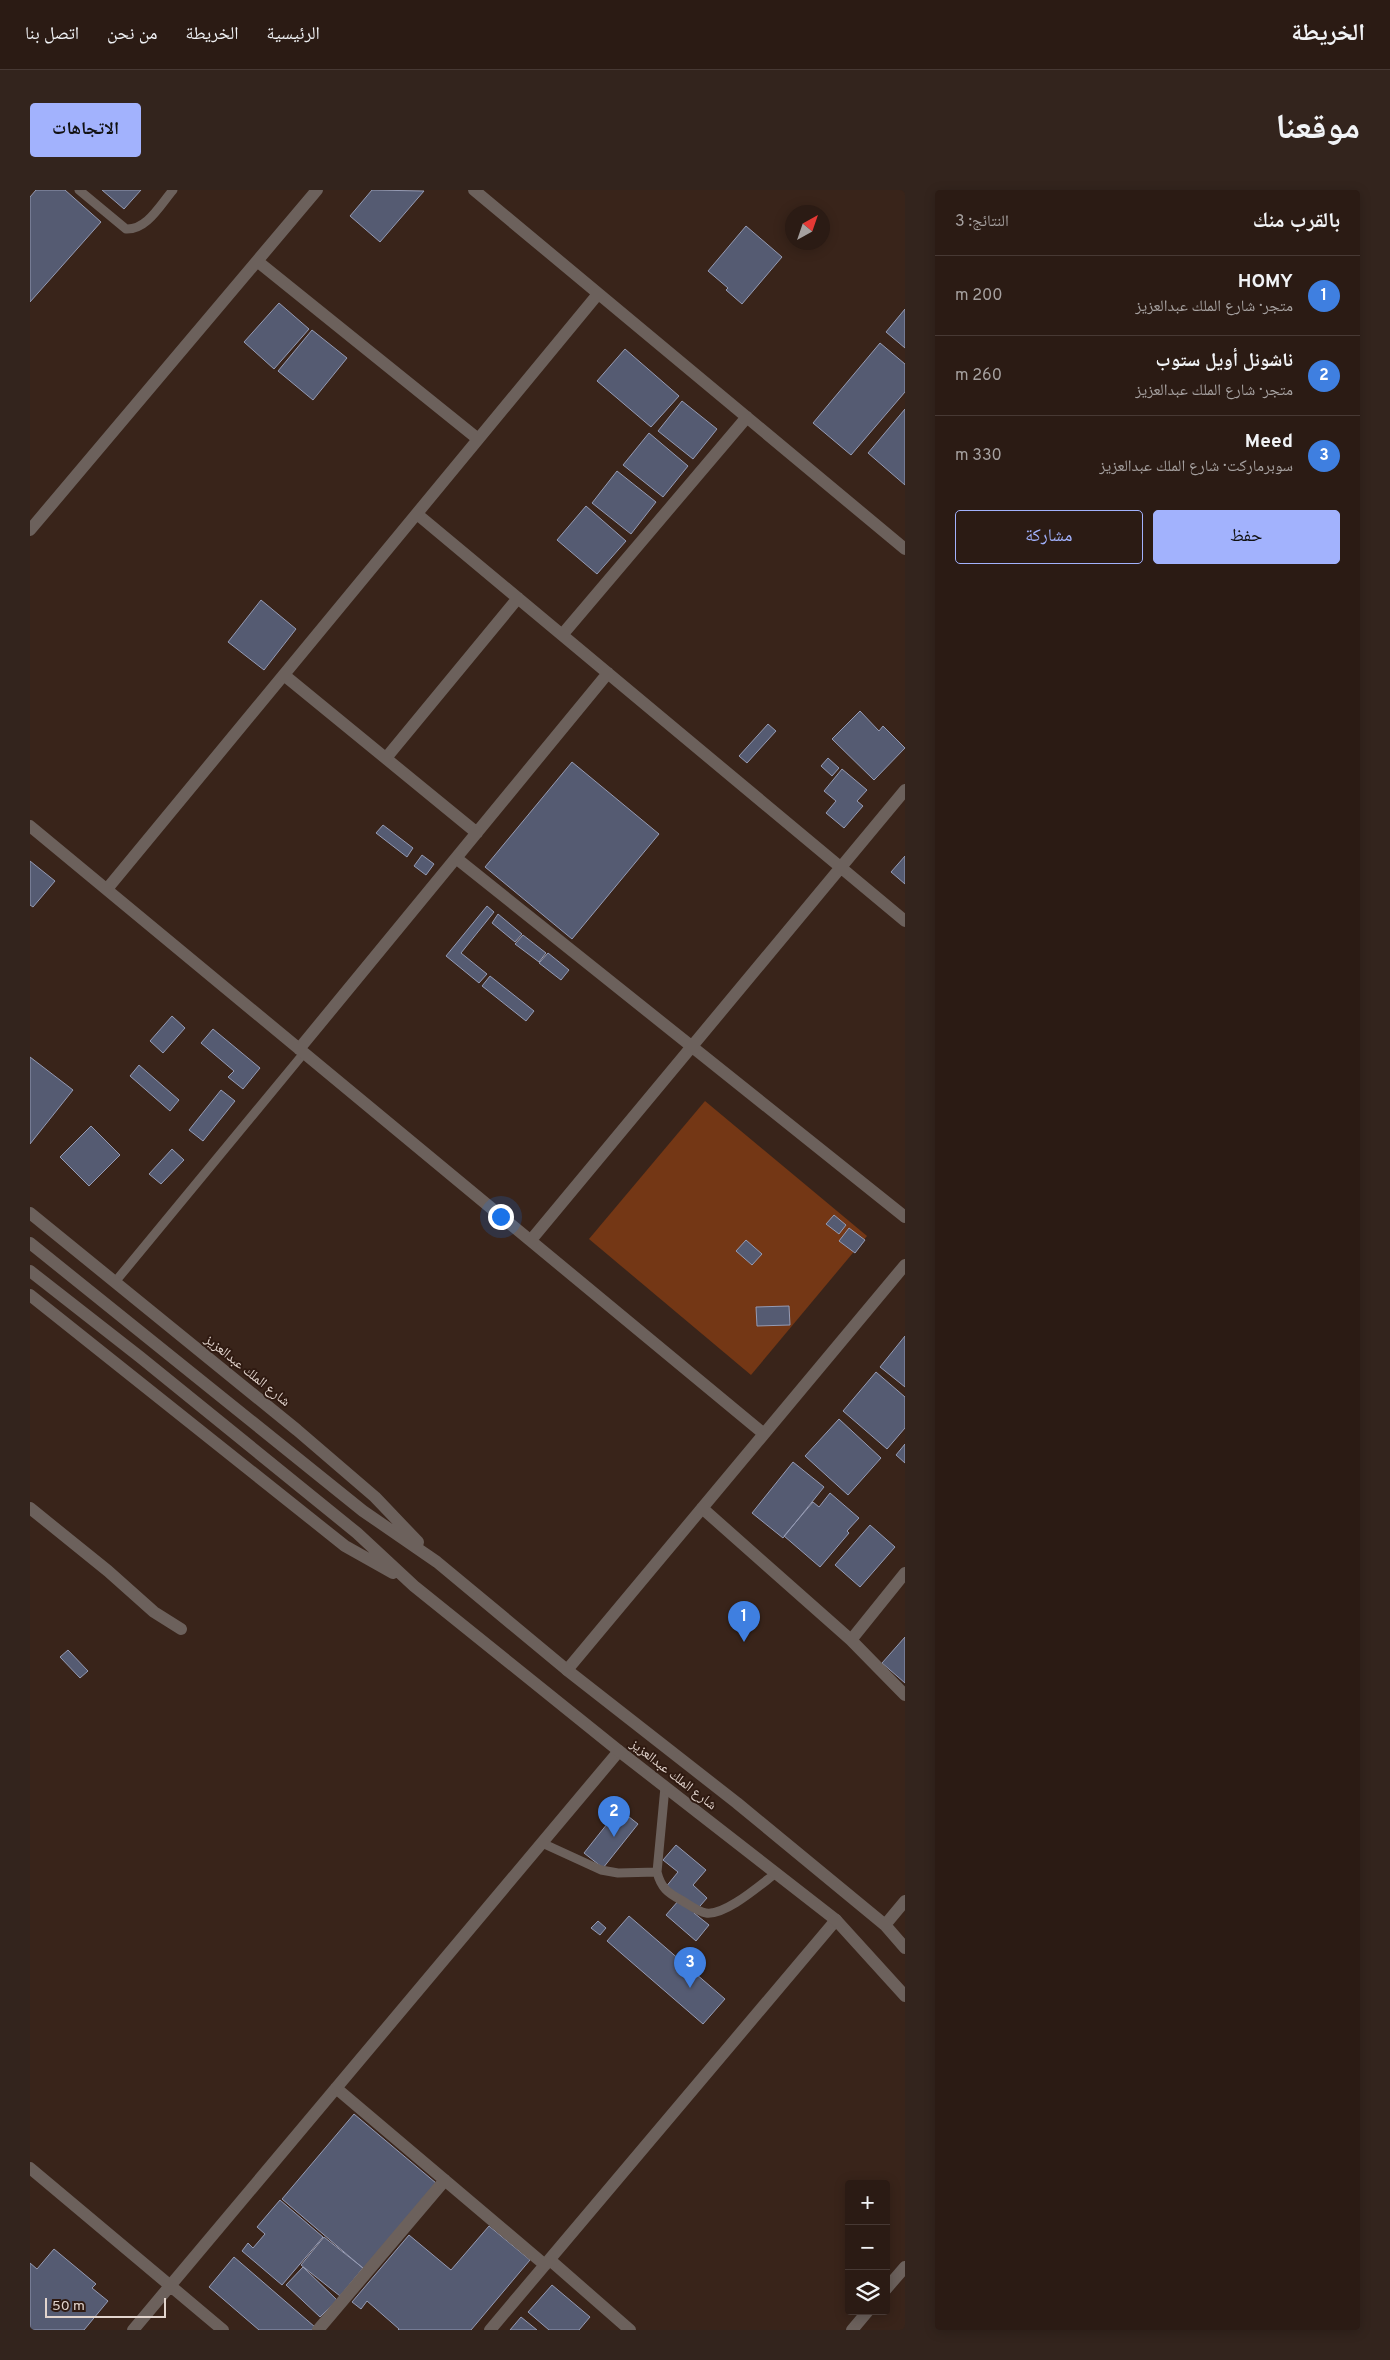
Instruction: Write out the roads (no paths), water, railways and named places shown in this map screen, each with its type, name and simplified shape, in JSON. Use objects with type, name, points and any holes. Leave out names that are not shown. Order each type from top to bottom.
[{"type":"street","points":[[30,530],[317,190]]},
{"type":"street","points":[[474,190],[905,549]]},
{"type":"street","points":[[257,261],[478,440]]},
{"type":"street","points":[[107,889],[598,294]]},
{"type":"street","points":[[562,635],[746,417]]},
{"type":"street","points":[[417,514],[905,921]]},
{"type":"street","points":[[386,758],[518,598]]},
{"type":"street","points":[[302,1051],[476,833],[608,673]]},
{"type":"street","points":[[284,675],[476,833]]},
{"type":"street","points":[[531,1240],[905,790]]},
{"type":"street","points":[[30,826],[764,1434]]},
{"type":"street","points":[[456,858],[905,1217]]},
{"type":"street","name":"شارع الملك عبدالعزيز","points":[[30,1213],[297,1430],[375,1497],[437,1562]]},
{"type":"street","name":"شارع الملك عبدالعزيز","points":[[30,1243],[363,1511],[437,1562],[567,1670],[737,1803],[885,1925],[905,1947]]},
{"type":"street","points":[[567,1670],[905,1265]]},
{"type":"street","name":"شارع الملك عبدالعزيز","points":[[30,1271],[357,1533],[414,1586],[664,1787],[836,1920],[905,1996]]},
{"type":"street","name":"شارع الملك عبدالعزيز","points":[[30,1295],[345,1546],[414,1586]]},
{"type":"street","points":[[30,1508],[108,1571],[154,1612],[181,1628]]},
{"type":"street","points":[[702,1508],[851,1640],[905,1695]]},
{"type":"street","points":[[851,1640],[905,1573]]},
{"type":"street","points":[[132,2330],[619,1751]]},
{"type":"street","points":[[885,1925],[905,1901]]},
{"type":"street","points":[[490,2330],[836,1920]]},
{"type":"street","points":[[336,2088],[445,2180],[630,2330]]},
{"type":"street","points":[[30,2168],[223,2330]]},
{"type":"street","points":[[318,2330],[445,2180]]},
{"type":"street","points":[[890,2284],[905,2267]]},
{"type":"street","points":[[852,2330],[865,2315]]},
{"type":"lane","points":[[80,190],[126,229],[134,229],[146,222],[173,190]]},
{"type":"lane","points":[[115,1282],[302,1051]]},
{"type":"lane","points":[[664,1787],[657,1872],[660,1883],[667,1893],[705,1913],[717,1912],[729,1907],[776,1874]]},
{"type":"lane","points":[[542,1844],[601,1870],[618,1873],[657,1872]]},
{"type":"place","name":"HOMY","points":[[744,1642]]},
{"type":"place","name":"ناشونل أويل ستوب","points":[[614,1837]]},
{"type":"place","name":"Meed","points":[[690,1988]]}]
